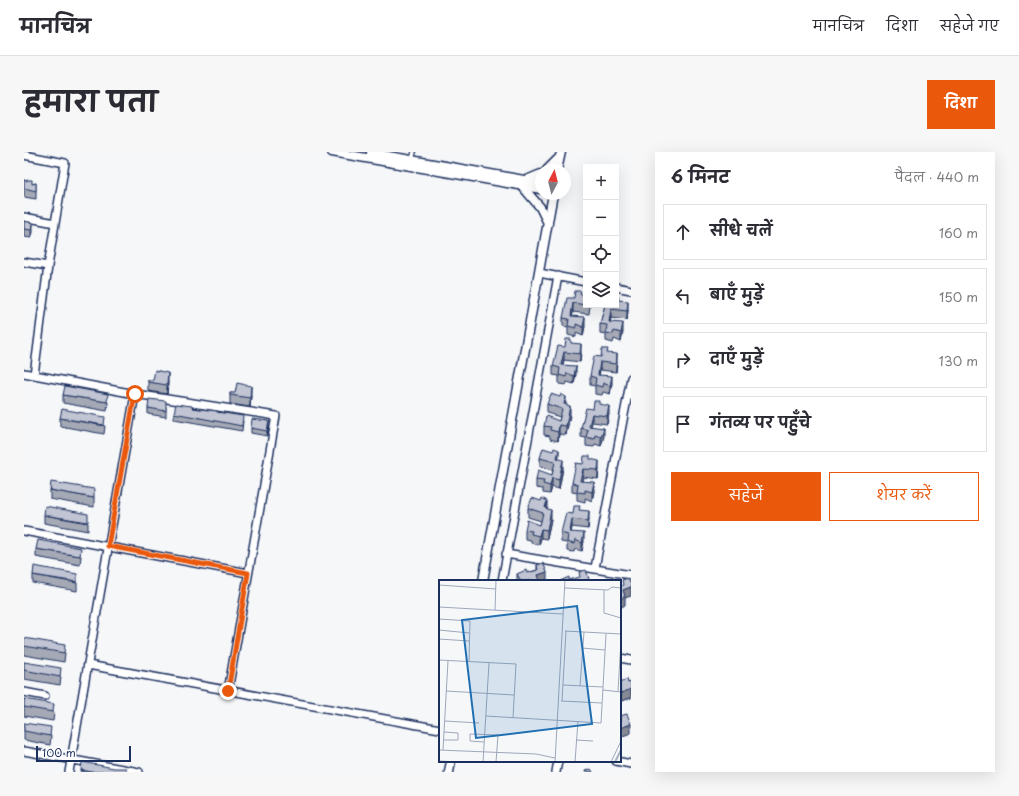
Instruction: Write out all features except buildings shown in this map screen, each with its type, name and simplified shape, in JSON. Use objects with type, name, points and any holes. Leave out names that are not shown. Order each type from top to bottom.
[{"type":"street","points":[[332,152],[524,183],[535,183]]},
{"type":"street","points":[[364,152],[410,156],[535,187]]},
{"type":"street","points":[[24,155],[65,163],[48,266],[34,375]]},
{"type":"street","points":[[552,164],[560,155]]},
{"type":"street","points":[[524,183],[535,177]]},
{"type":"street","points":[[524,183],[540,207],[548,223]]},
{"type":"street","points":[[483,580],[552,200]]},
{"type":"street","points":[[24,216],[55,223]]},
{"type":"street","points":[[24,262],[48,266]]},
{"type":"street","points":[[539,273],[583,281]]},
{"type":"street","points":[[502,580],[558,276]]},
{"type":"street","points":[[619,288],[631,290]]},
{"type":"street","points":[[24,373],[135,394],[276,416],[228,691]]},
{"type":"street","points":[[595,568],[631,378]]},
{"type":"street","points":[[69,772],[135,394]]},
{"type":"street","points":[[24,531],[248,573]]},
{"type":"street","points":[[506,554],[631,575]]},
{"type":"street","points":[[621,658],[631,660]]},
{"type":"street","points":[[88,665],[439,729]]},
{"type":"street","points":[[24,692],[45,696]]},
{"type":"street","points":[[24,752],[139,772]]},
{"type":"street","points":[[449,772],[451,762]]},
{"type":"street","points":[[556,772],[558,762]]},
{"type":"street","points":[[621,762],[631,764]]},
{"type":"route","points":[[135,394],[108,546],[248,573],[228,691]]}]
